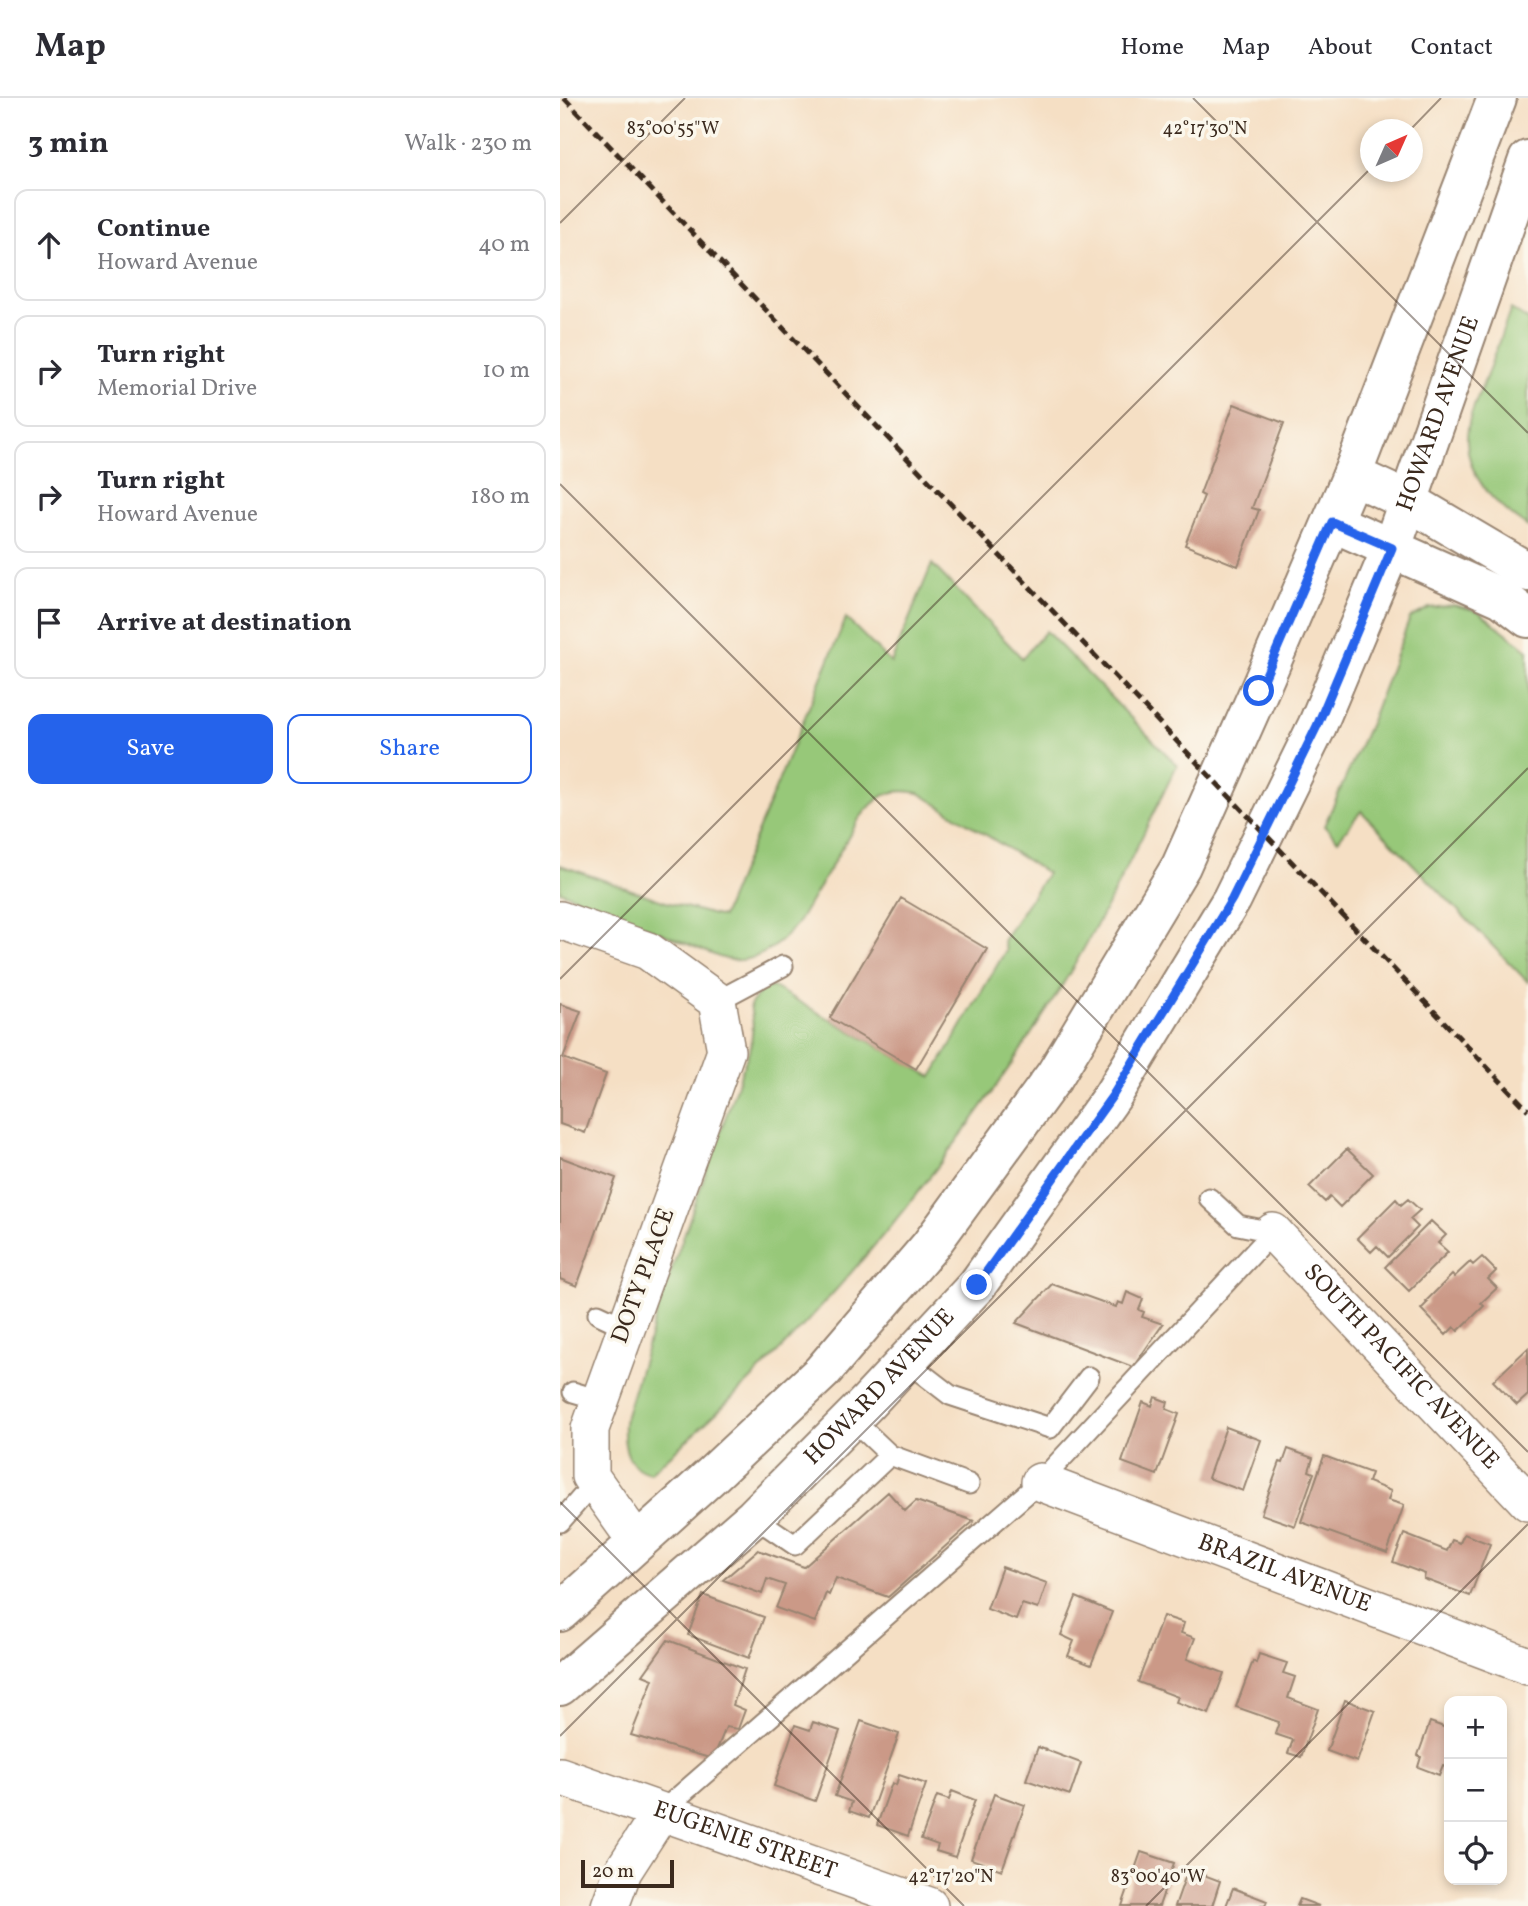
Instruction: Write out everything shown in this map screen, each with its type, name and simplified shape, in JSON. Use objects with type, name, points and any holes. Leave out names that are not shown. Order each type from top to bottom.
[{"type":"main road","points":[[560,1612],[822,1372],[930,1246],[1055,1076],[1181,866],[1352,475],[1497,98]]},
{"type":"main road","name":"HOWARD AVENUE","points":[[560,1686],[754,1517],[906,1362],[977,1285],[1113,1095],[1232,899],[1317,726],[1392,548],[1528,160]]},
{"type":"main road","points":[[1352,475],[1408,501],[1528,572]]},
{"type":"main road","points":[[1332,522],[1502,598],[1528,618]]},
{"type":"street","points":[[560,920],[648,951],[717,1001]]},
{"type":"street","name":"DOTY PLACE","points":[[637,1542],[590,1476],[587,1396],[612,1321],[726,1051],[717,1001]]},
{"type":"street","name":"SOUTH PACIFIC AVENUE","points":[[1273,1232],[1528,1502]]},
{"type":"street","name":"BRAZIL AVENUE","points":[[1040,1482],[1528,1666]]},
{"type":"street","name":"EUGENIE STREET","points":[[560,1776],[929,1906]]},
{"type":"street","points":[[610,1906],[623,1871],[661,1812]]},
{"type":"lane","points":[[717,1001],[783,966]]},
{"type":"lane","points":[[1209,1198],[1238,1225],[1273,1232]]},
{"type":"lane","points":[[661,1812],[1040,1482],[1273,1232]]},
{"type":"lane","points":[[906,1362],[950,1395],[1050,1428],[1089,1377]]},
{"type":"lane","points":[[852,1419],[890,1455],[969,1484]]},
{"type":"lane","points":[[754,1517],[795,1545],[890,1455]]},
{"type":"lane","points":[[560,1522],[594,1483]]},
{"type":"green space","points":[[1511,309],[1528,320],[1528,527],[1496,502],[1479,481],[1469,456],[1467,442],[1473,410]]},
{"type":"green space","points":[[932,564],[1022,658],[1046,631],[1177,765],[1081,953],[1045,1013],[959,1138],[913,1199],[814,1314],[707,1422],[650,1473],[635,1466],[627,1454],[624,1422],[662,1297],[751,1045],[753,1024],[750,1005],[763,988],[773,987],[932,1077],[1006,950],[1003,941],[1047,873],[919,793],[900,791],[884,795],[859,819],[799,921],[783,939],[764,953],[742,960],[731,960],[560,891],[560,865],[666,902],[722,917],[846,618],[891,663]]},
{"type":"green space","points":[[1454,605],[1478,611],[1528,650],[1528,982],[1361,811],[1338,840],[1324,826],[1371,721],[1410,618],[1429,608]]},
{"type":"building","points":[[1234,404],[1284,423],[1252,508],[1259,510],[1238,566],[1185,545],[1204,496],[1200,494]]},
{"type":"building","points":[[901,898],[987,949],[916,1069],[830,1018]]},
{"type":"building","points":[[560,1004],[581,1011],[563,1058],[606,1074],[585,1133],[560,1124]]},
{"type":"building","points":[[1347,1149],[1373,1174],[1340,1207],[1330,1197],[1325,1202],[1309,1187]]},
{"type":"building","points":[[560,1157],[616,1178],[577,1286],[560,1279]]},
{"type":"building","points":[[1396,1199],[1401,1205],[1408,1199],[1420,1210],[1410,1219],[1418,1227],[1388,1257],[1377,1246],[1371,1252],[1357,1238]]},
{"type":"building","points":[[1431,1221],[1446,1235],[1438,1243],[1448,1252],[1409,1291],[1385,1267]]},
{"type":"building","points":[[1482,1257],[1496,1271],[1488,1279],[1497,1288],[1481,1303],[1484,1306],[1458,1331],[1454,1327],[1446,1335],[1421,1309],[1452,1275],[1454,1277],[1470,1262],[1473,1265]]},
{"type":"building","points":[[1052,1284],[1116,1307],[1118,1302],[1123,1304],[1127,1292],[1143,1299],[1139,1310],[1144,1312],[1142,1317],[1163,1324],[1133,1367],[1016,1323]]},
{"type":"building","points":[[1528,1348],[1528,1395],[1517,1405],[1493,1381]]},
{"type":"building","points":[[1155,1397],[1168,1402],[1166,1409],[1179,1414],[1157,1475],[1122,1462],[1143,1402],[1152,1406]]},
{"type":"building","points":[[1226,1427],[1261,1440],[1243,1491],[1208,1478]]},
{"type":"building","points":[[1288,1449],[1313,1458],[1309,1471],[1314,1473],[1295,1526],[1261,1514],[1280,1462],[1283,1463]]},
{"type":"building","points":[[1324,1456],[1371,1473],[1368,1482],[1391,1491],[1388,1500],[1404,1505],[1387,1553],[1301,1522]]},
{"type":"building","points":[[888,1492],[905,1511],[916,1501],[974,1521],[888,1597],[836,1578],[829,1595],[826,1593],[815,1622],[776,1608],[785,1585],[767,1579],[762,1594],[723,1580],[758,1550],[804,1567]]},
{"type":"building","points":[[1404,1534],[1447,1551],[1452,1540],[1460,1543],[1464,1534],[1490,1544],[1470,1596],[1424,1579],[1425,1574],[1393,1562]]},
{"type":"building","points":[[1002,1567],[1047,1583],[1038,1609],[1022,1604],[1016,1620],[987,1609]]},
{"type":"building","points":[[703,1595],[764,1617],[749,1658],[688,1635]]},
{"type":"building","points":[[1076,1597],[1112,1612],[1091,1665],[1068,1656],[1074,1641],[1061,1635]]},
{"type":"building","points":[[1163,1616],[1184,1623],[1181,1633],[1195,1638],[1187,1659],[1224,1673],[1209,1714],[1176,1702],[1178,1697],[1138,1682]]},
{"type":"building","points":[[668,1640],[745,1669],[733,1705],[745,1710],[738,1729],[726,1727],[713,1759],[631,1735],[653,1679],[643,1675]]},
{"type":"building","points":[[1259,1654],[1287,1663],[1283,1673],[1295,1677],[1288,1698],[1318,1709],[1301,1757],[1288,1753],[1293,1740],[1275,1734],[1279,1722],[1236,1707],[1253,1661],[1256,1663]]},
{"type":"building","points":[[1345,1700],[1375,1711],[1357,1762],[1327,1751]]},
{"type":"building","points":[[861,1721],[899,1734],[869,1818],[849,1811],[852,1802],[835,1796]]},
{"type":"building","points":[[813,1722],[840,1731],[815,1801],[774,1786],[795,1725],[810,1730]]},
{"type":"building","points":[[1430,1722],[1444,1727],[1444,1765],[1439,1775],[1418,1767],[1421,1757],[1418,1755]]},
{"type":"building","points":[[1038,1747],[1081,1763],[1070,1795],[1026,1780]]},
{"type":"building","points":[[899,1775],[926,1784],[908,1836],[877,1825],[892,1783],[896,1785]]},
{"type":"building","points":[[952,1791],[975,1800],[955,1857],[936,1851],[938,1845],[921,1839],[937,1796],[949,1800]]},
{"type":"building","points":[[994,1794],[1025,1805],[1002,1870],[971,1859]]},
{"type":"building","points":[[1141,1852],[1174,1863],[1159,1906],[1122,1906]]},
{"type":"building","points":[[1188,1869],[1220,1881],[1212,1906],[1175,1906]]},
{"type":"building","points":[[1233,1888],[1267,1901],[1265,1906],[1226,1906]]},
{"type":"building","points":[[1300,1899],[1319,1906],[1297,1906]]},
{"type":"railway","points":[[564,98],[1528,1110]]},
{"type":"route","points":[[977,1285],[1113,1095],[1232,899],[1317,726],[1392,548],[1332,522],[1259,691]]}]
